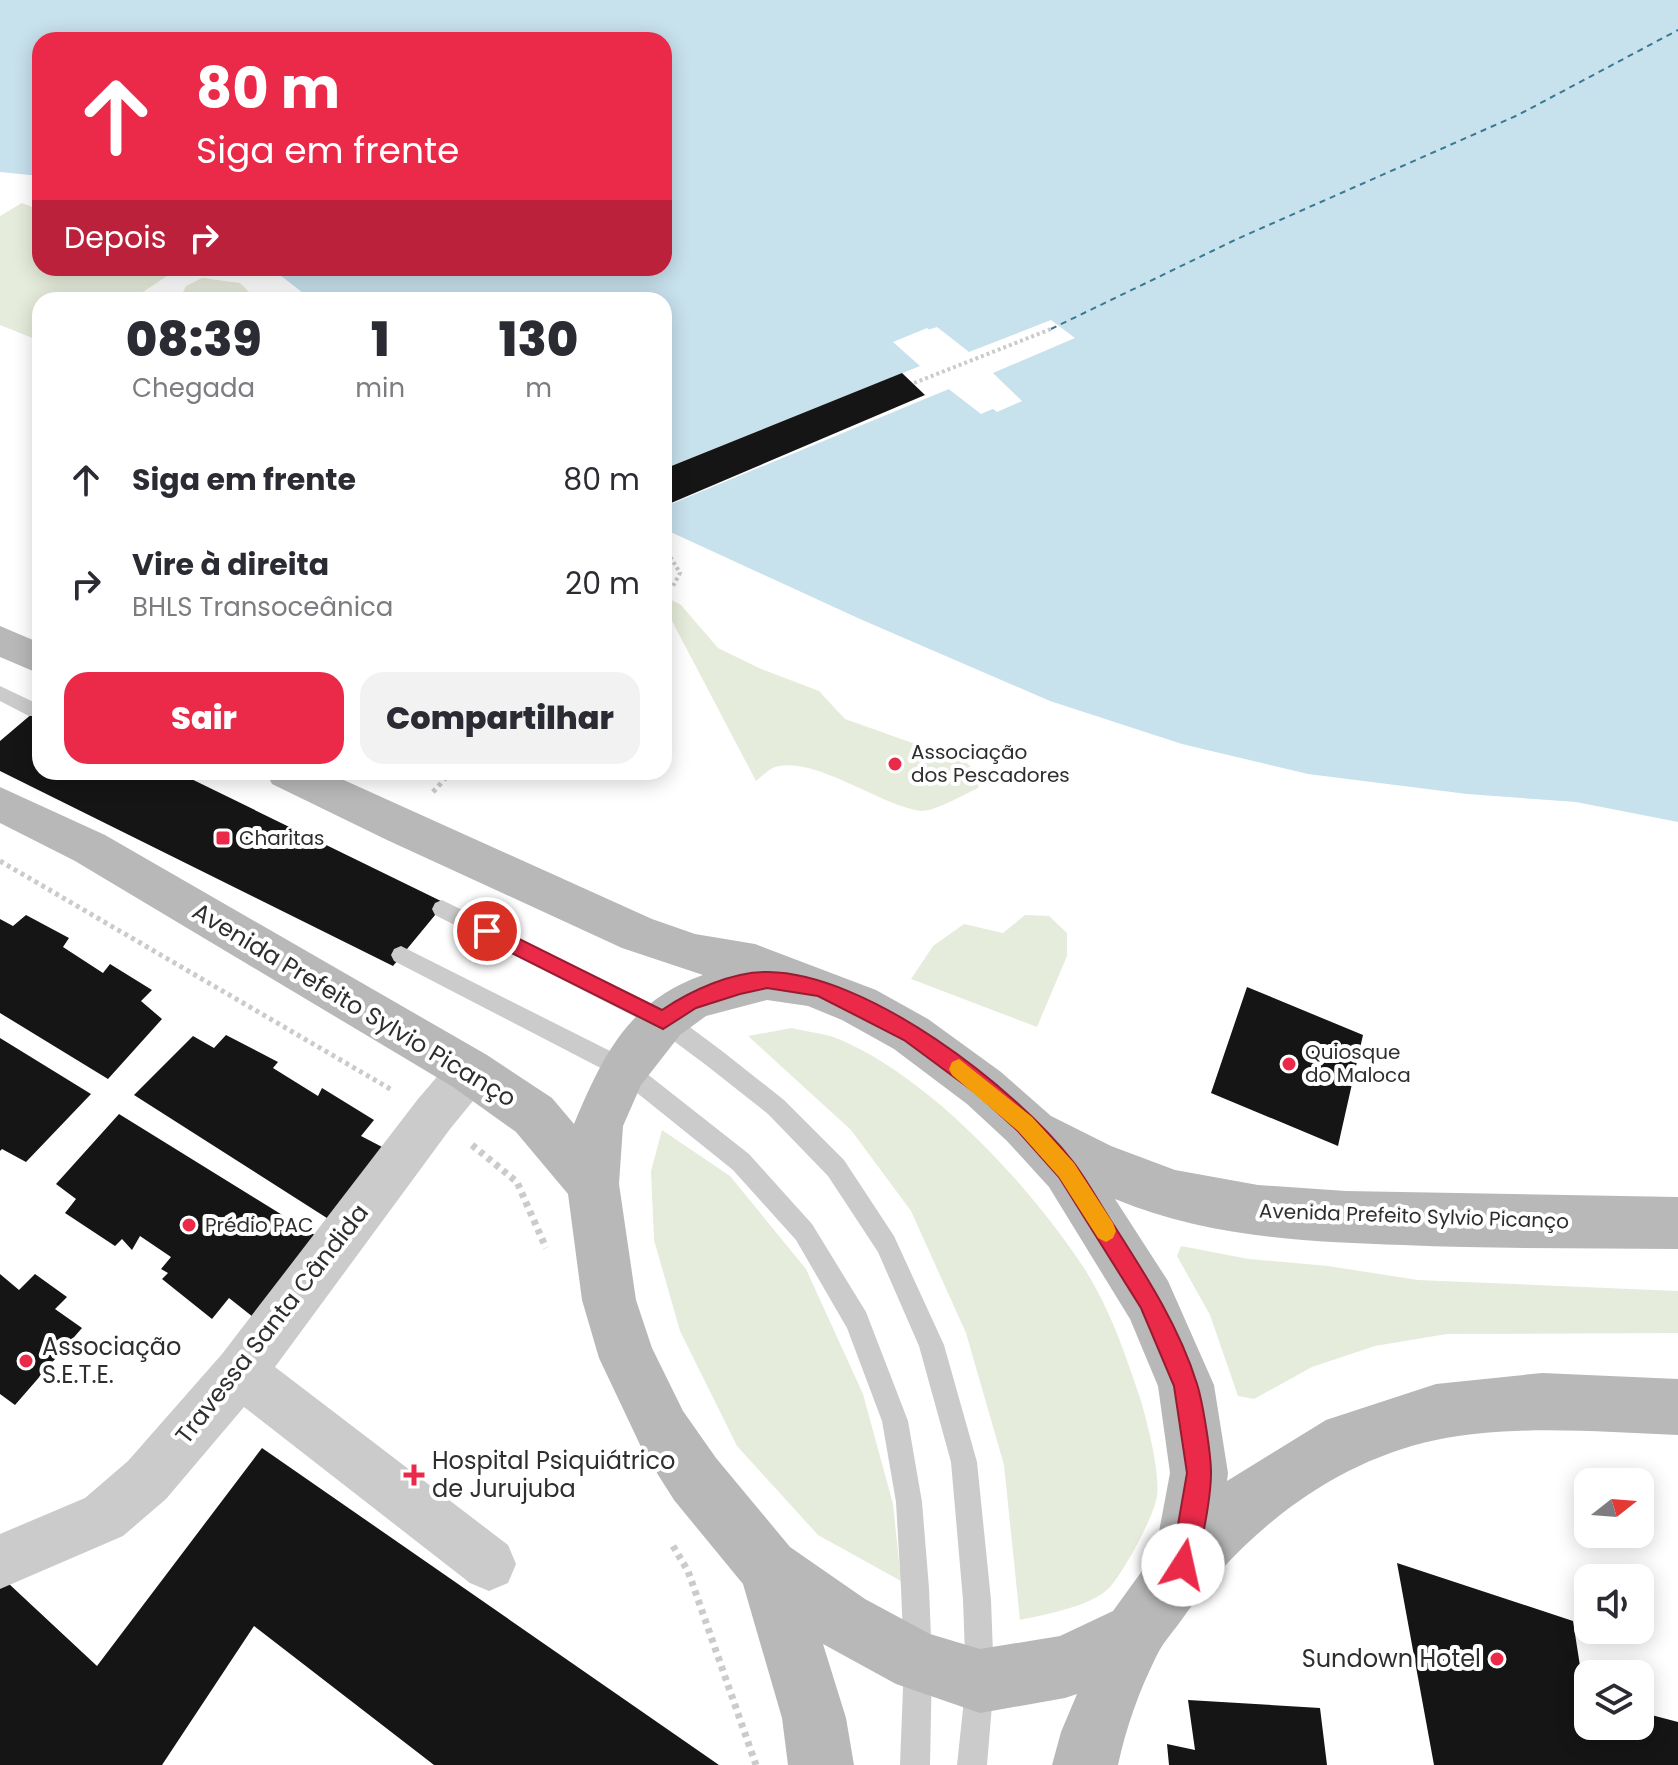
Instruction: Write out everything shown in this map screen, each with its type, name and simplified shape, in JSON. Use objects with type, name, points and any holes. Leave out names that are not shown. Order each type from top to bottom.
[{"type":"main road","points":[[0,640],[32,656]]},
{"type":"main road","name":"Avenida Prefeito Sylvio Picanço","points":[[303,780],[416,835],[638,934],[695,954],[755,964],[859,1005],[911,1034],[984,1088],[1025,1124],[1067,1170],[1149,1300],[1186,1385],[1199,1473],[1183,1565]]},
{"type":"main road","name":"Avenida Prefeito Sylvio Picanço","points":[[6,815],[90,848],[470,1071],[534,1115],[593,1184],[609,1300],[627,1358],[663,1431],[679,1455],[769,1568],[843,1621],[918,1662],[980,1681],[1065,1667],[1135,1633],[1183,1565],[1255,1495],[1346,1440],[1436,1412],[1542,1401],[1678,1407]]},
{"type":"main road","points":[[593,1184],[598,1125],[624,1069],[663,1020],[690,1001],[740,985],[767,980],[819,987]]},
{"type":"main road","name":"Avenida Prefeito Sylvio Picanço","points":[[1025,1124],[1093,1166],[1147,1188],[1240,1210],[1446,1221],[1678,1223]]},
{"type":"main road","points":[[769,1568],[814,1718],[821,1765]]},
{"type":"main road","points":[[1085,1765],[1093,1732],[1135,1633]]},
{"type":"street","name":"Travessa Santa Cândida","points":[[0,1562],[104,1517],[147,1480],[240,1372],[434,1114],[470,1071]]},
{"type":"street","points":[[240,1372],[489,1564]]},
{"type":"lane","points":[[0,693],[32,709]]},
{"type":"lane","points":[[442,909],[663,1020],[776,1107],[836,1168],[886,1244],[931,1345],[964,1462],[977,1600],[980,1681],[972,1765]]},
{"type":"lane","points":[[401,955],[624,1069],[741,1162],[804,1232],[857,1321],[897,1434],[909,1502],[918,1662],[915,1765]]},
{"type":"path","points":[[914,383],[1051,329]]},
{"type":"path","points":[[672,560],[680,573],[672,588]]},
{"type":"path","points":[[0,861],[434,1114],[517,1182],[551,1259]]},
{"type":"path","points":[[665,1532],[688,1571],[756,1765]]},
{"type":"green space","points":[[22,203],[32,207],[32,276],[167,276],[143,292],[32,292],[32,338],[0,325],[0,216]]},
{"type":"green space","points":[[202,278],[240,283],[249,292],[183,292],[186,286]]},
{"type":"green space","points":[[672,600],[681,605],[718,648],[819,691],[845,719],[966,762],[981,777],[978,788],[927,811],[905,807],[809,768],[791,765],[775,767],[756,781],[672,621]]},
{"type":"green space","points":[[1025,915],[1049,916],[1067,933],[1067,956],[1037,1027],[911,979],[933,946],[964,924],[1003,933]]},
{"type":"green space","points":[[792,1028],[839,1039],[874,1057],[943,1107],[976,1137],[1036,1203],[1084,1268],[1102,1299],[1141,1401],[1153,1448],[1157,1496],[1145,1530],[1130,1557],[1110,1587],[1092,1600],[1020,1620],[1004,1465],[966,1333],[911,1211],[851,1130],[748,1036]]},
{"type":"green space","points":[[662,1130],[730,1176],[806,1269],[863,1394],[893,1504],[901,1581],[818,1535],[737,1446],[680,1331],[654,1240],[651,1171]]},
{"type":"green space","points":[[1181,1246],[1249,1259],[1328,1266],[1418,1280],[1678,1291],[1678,1333],[1447,1334],[1375,1346],[1312,1367],[1254,1399],[1238,1396],[1210,1315],[1177,1256]]},
{"type":"water","points":[[0,0],[1678,0],[1678,822],[1576,802],[1467,794],[1308,774],[1182,744],[1050,701],[672,533],[672,504],[961,384],[997,412],[1022,401],[993,373],[1075,338],[1051,320],[969,352],[937,327],[909,336],[936,365],[672,467],[672,292],[302,292],[281,276],[672,276],[672,32],[32,32],[32,175],[0,172]]},
{"type":"pier","points":[[927,328],[932,332],[916,338],[940,362],[938,368],[672,471],[672,466],[920,366],[893,342]]},
{"type":"pier","points":[[960,380],[997,407],[981,414],[946,387],[672,503],[672,499]]},
{"type":"building","points":[[902,373],[925,395],[672,503],[672,466]]},
{"type":"building","name":"Charitas","points":[[32,714],[32,780],[193,780],[445,903],[393,966],[0,771],[0,741]]},
{"type":"building","points":[[26,915],[69,938],[63,947],[103,973],[110,964],[152,990],[141,1001],[162,1019],[108,1079],[0,1013],[0,919],[13,926]]},
{"type":"building","name":"Quiosque do Maloca","points":[[1247,987],[1363,1035],[1338,1146],[1211,1093]]},
{"type":"building","name":"Prédio PAC","points":[[226,1035],[278,1062],[273,1068],[318,1096],[322,1088],[374,1120],[361,1136],[386,1149],[330,1220],[134,1095],[193,1036],[214,1048]]},
{"type":"building","points":[[0,1038],[91,1094],[26,1162],[2,1149],[0,1151]]},
{"type":"building","name":"Prédio PAC","points":[[119,1114],[318,1237],[253,1317],[229,1298],[212,1319],[162,1279],[168,1273],[161,1269],[171,1257],[140,1236],[132,1250],[122,1239],[115,1246],[65,1213],[76,1199],[56,1184]]},
{"type":"building","name":"Associação S.E.T.E.","points":[[0,1274],[19,1290],[35,1274],[67,1297],[55,1309],[82,1328],[15,1405],[0,1394]]},
{"type":"building","points":[[262,1448],[719,1765],[434,1765],[254,1626],[162,1765],[0,1765],[0,1588],[8,1583],[97,1666]]},
{"type":"building","name":"Sundown Hotel","points":[[1397,1563],[1573,1621],[1574,1644],[1577,1644],[1579,1660],[1574,1660],[1574,1740],[1654,1740],[1654,1716],[1678,1722],[1678,1765],[1434,1765]]},
{"type":"building","points":[[1188,1700],[1320,1708],[1327,1765],[1169,1765],[1167,1744],[1195,1750]]},
{"type":"ferry route","points":[[1051,329],[1237,239],[1518,115],[1678,30]]},
{"type":"slow traffic","points":[[959,1069],[1025,1124],[1067,1170],[1106,1231]]},
{"type":"place","name":"Associação dos Pescadores","points":[[895,764]]},
{"type":"place","name":"Charitas","points":[[223,838]]},
{"type":"place","name":"Quiosque do Maloca","points":[[1289,1064]]},
{"type":"place","name":"Prédio PAC","points":[[189,1225]]},
{"type":"place","name":"Associação S.E.T.E.","points":[[26,1361]]},
{"type":"place","name":"Hospital Psiquiátrico de Jurujuba","points":[[414,1475]]},
{"type":"place","name":"Sundown Hotel","points":[[1497,1659]]},
{"type":"route","points":[[487,931],[663,1020],[690,1001],[740,985],[767,980],[819,987],[911,1034],[984,1088],[1025,1124],[1067,1170],[1149,1300],[1186,1385],[1199,1473],[1183,1565]]}]
